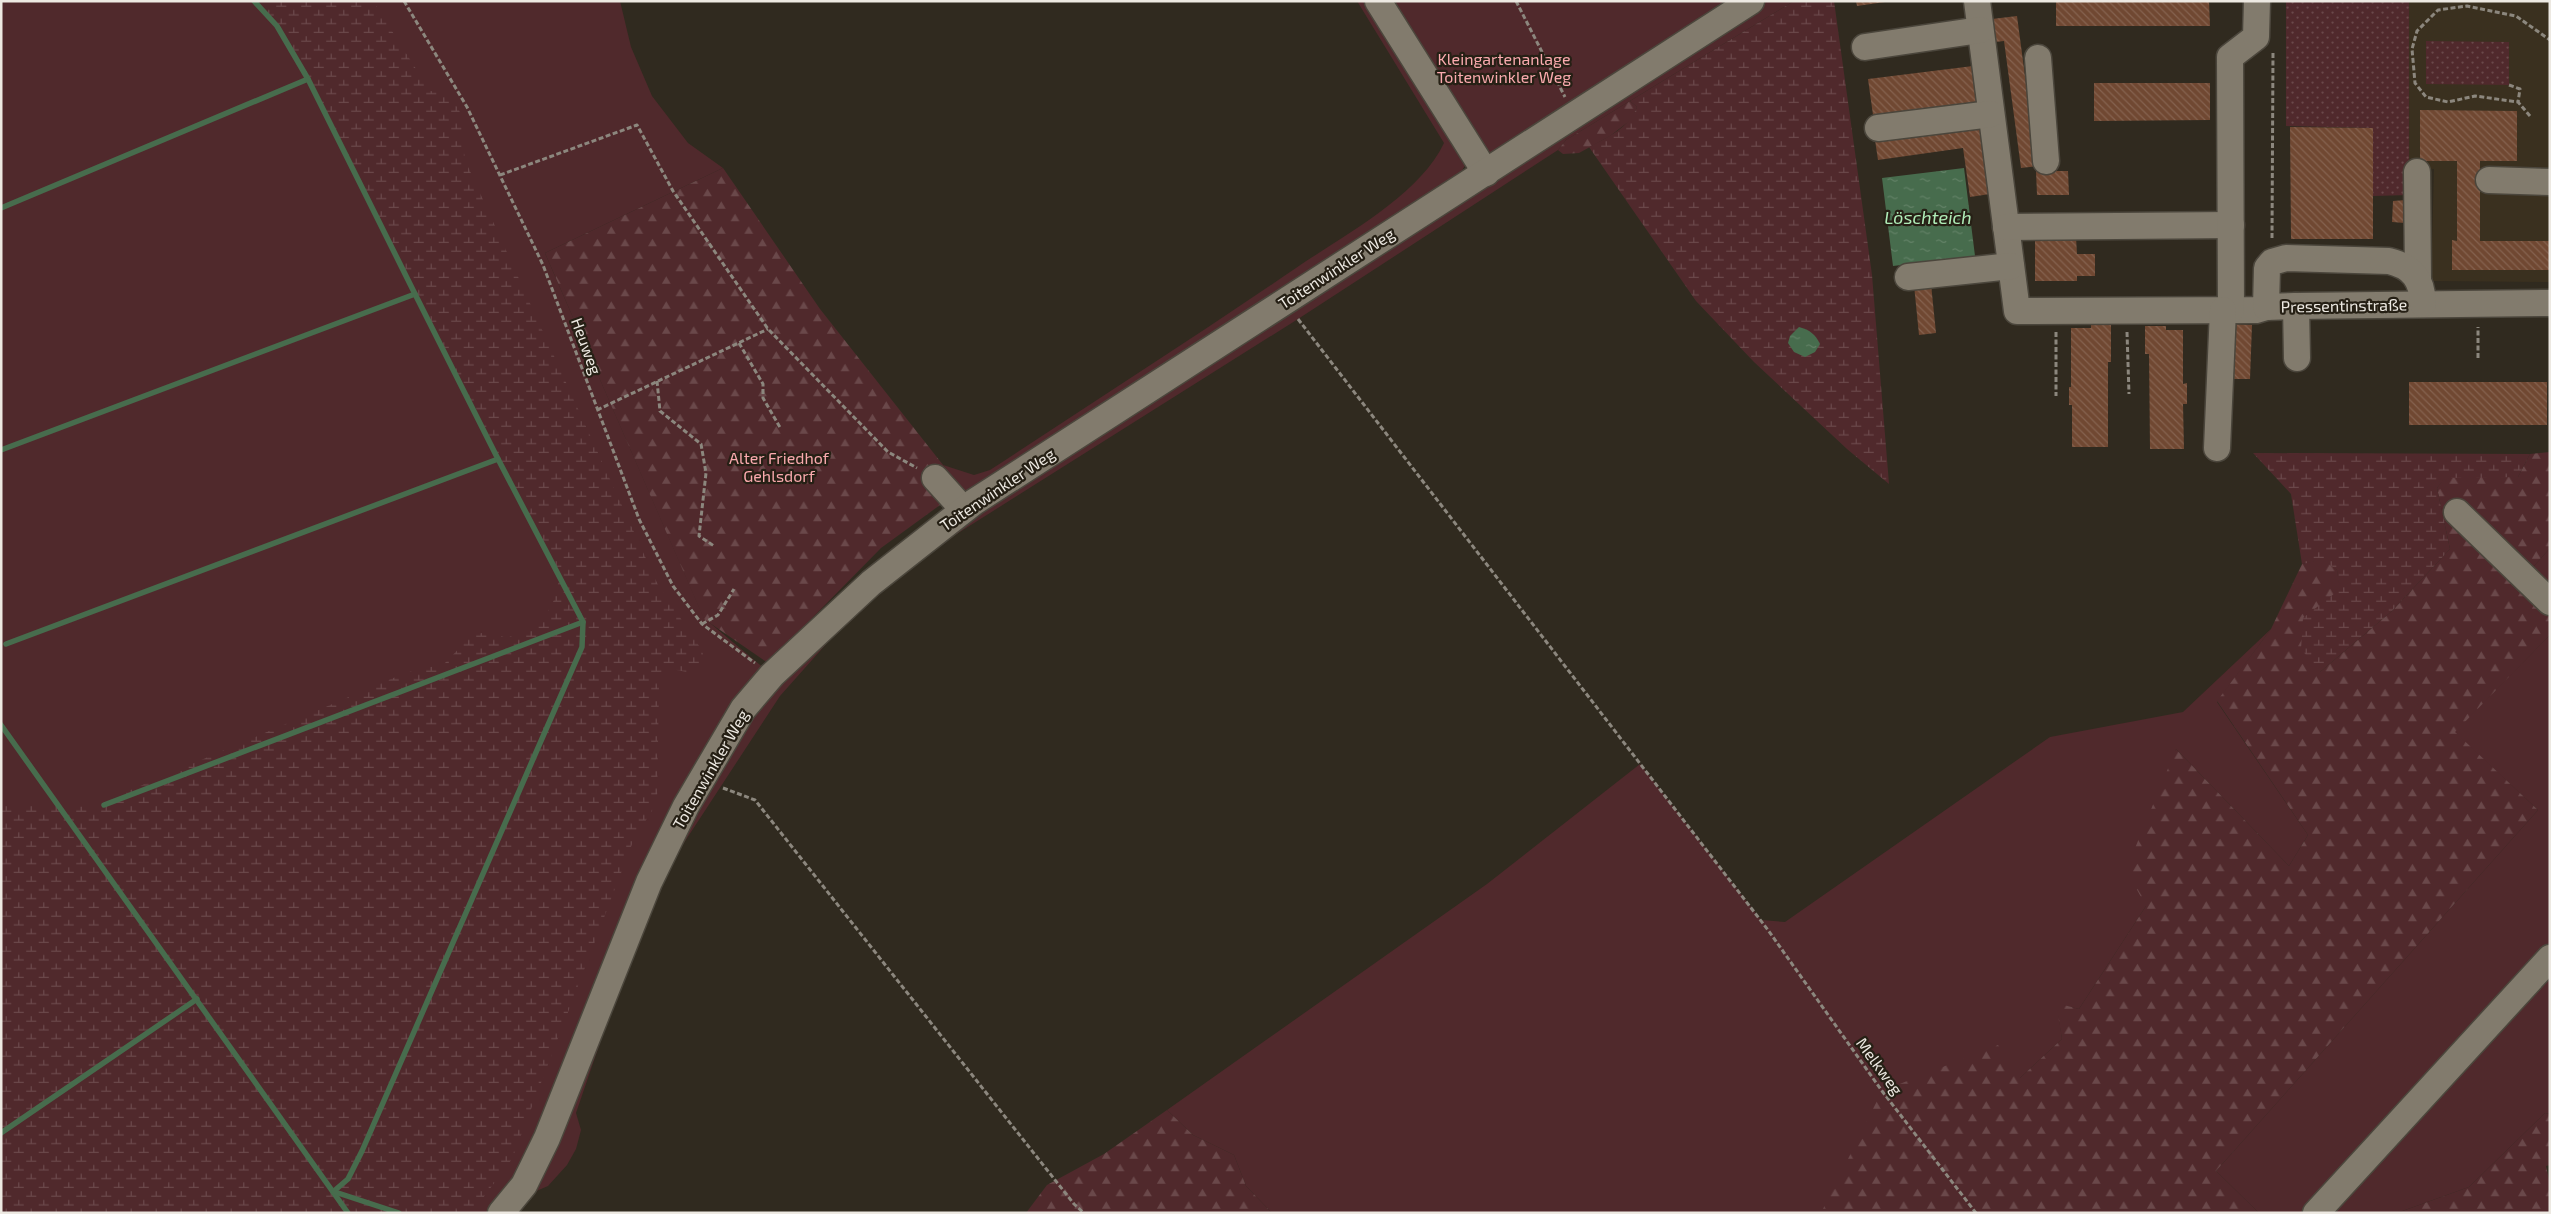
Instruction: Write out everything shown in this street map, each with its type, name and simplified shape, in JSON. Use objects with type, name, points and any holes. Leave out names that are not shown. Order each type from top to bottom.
[{"type":"street","points":[[1378,1],[1486,172]]},
{"type":"street","name":"Toitenwinkler Weg","points":[[501,1213],[524,1185],[547,1138],[649,882],[701,780],[743,709],[772,675],[871,583],[964,509],[1751,1]]},
{"type":"street","points":[[1908,277],[2011,266],[1980,30],[1978,1]]},
{"type":"street","points":[[2217,448],[2231,225],[2230,57],[2256,37],[2257,1]]},
{"type":"street","points":[[1865,48],[1980,30]]},
{"type":"street","points":[[2038,58],[2046,161]]},
{"type":"street","points":[[1878,128],[1991,114]]},
{"type":"street","points":[[2417,172],[2420,292]]},
{"type":"street","points":[[2489,180],[2550,182]]},
{"type":"street","points":[[2006,227],[2231,225]]},
{"type":"street","name":"Pressentinstraße","points":[[2266,307],[2267,268],[2272,262],[2286,258],[2389,261],[2408,267],[2420,292]]},
{"type":"street","name":"Pressentinstraße","points":[[2011,266],[2016,311],[2256,310],[2266,307],[2296,306],[2420,292],[2478,304],[2550,303]]},
{"type":"street","points":[[2296,306],[2297,358]]},
{"type":"street","points":[[935,478],[964,509]]},
{"type":"street","points":[[2457,512],[2550,602]]},
{"type":"street","points":[[2316,1213],[2550,958]]},
{"type":"path","name":"Heuweg","points":[[404,1],[467,107],[543,265],[640,519],[668,578],[702,624],[772,675]]},
{"type":"path","points":[[1516,1],[1574,115]]},
{"type":"path","points":[[2530,116],[2518,102],[2475,96],[2448,102],[2426,97],[2415,83],[2412,49],[2417,31],[2438,10],[2467,6],[2516,16],[2550,40]]},
{"type":"path","points":[[2272,262],[2273,50]]},
{"type":"path","points":[[2509,85],[2520,90],[2518,102]]},
{"type":"path","points":[[499,176],[637,125],[673,191],[768,329],[888,452],[935,478]]},
{"type":"path","name":"Melkweg","points":[[1285,301],[1768,930],[1882,1091],[1976,1213]]},
{"type":"path","points":[[2478,304],[2478,358]]},
{"type":"path","points":[[2056,311],[2056,396]]},
{"type":"path","points":[[2126,311],[2129,394]]},
{"type":"path","points":[[597,410],[768,329]]},
{"type":"path","points":[[739,343],[763,384],[763,398],[781,429]]},
{"type":"path","points":[[657,382],[660,411],[701,444],[706,473],[699,536],[714,546]]},
{"type":"path","points":[[702,624],[718,615],[734,589]]},
{"type":"path","points":[[701,780],[755,800],[1074,1204],[1084,1213]]},
{"type":"shaded area","points":[[2409,1],[2550,1],[2550,282],[2431,281],[2434,169],[2409,168]]},
{"type":"green space","points":[[1,1],[620,1],[631,47],[652,96],[688,143],[723,168],[545,253],[704,618],[772,675],[973,502],[943,465],[974,475],[990,470],[1357,228],[1399,197],[1417,180],[1432,162],[1444,143],[1357,1],[1369,1],[1468,161],[1459,175],[1751,1],[1794,1],[1566,140],[1558,150],[1298,319],[955,535],[887,587],[828,642],[780,696],[674,858],[643,926],[618,990],[576,1113],[581,1130],[576,1149],[567,1165],[548,1186],[534,1192],[518,1213],[1,1213]]},
{"type":"green space","points":[[254,1],[373,1],[430,91],[449,93],[461,114],[465,160],[658,585],[702,650],[705,663],[697,674],[666,668],[659,686],[657,803],[634,839],[512,1159],[477,1206],[461,1213],[1,1213],[1,804],[91,807],[405,673],[444,664],[472,635],[487,632],[507,638],[530,629],[544,619],[554,600],[560,576],[498,459],[308,80],[277,26]]},
{"type":"green space","name":"Kleingartenanlage Toitenwinkler Weg","points":[[1387,1],[1732,1],[1483,158]]},
{"type":"green space","points":[[1794,1],[1834,1],[1872,275],[1889,484],[1847,449],[1754,362],[1696,301],[1589,147],[1617,131],[1629,121],[1637,107],[1630,101]]},
{"type":"green space","points":[[2286,1],[2409,1],[2409,195],[2373,196],[2373,128],[2286,126]]},
{"type":"green space","points":[[2426,41],[2509,42],[2509,85],[2426,84]]},
{"type":"green space","points":[[1630,101],[1637,107],[1632,119],[1610,136],[1579,153],[1563,154],[1558,150],[1566,140]]},
{"type":"green space","name":"Alter Friedhof Gehlsdorf","points":[[723,168],[820,309],[962,489],[881,548],[768,663],[704,619],[545,253]]},
{"type":"green space","points":[[2550,452],[2550,548],[2517,585],[2550,617],[2550,635],[2455,732],[2538,810],[2216,1171],[2259,1213],[1821,1213],[1882,1091],[1998,1045],[2020,1078],[2062,1039],[2056,1003],[2079,1009],[2146,906],[2126,870],[2176,749],[2289,866],[2308,835],[2217,701],[2271,629],[2302,564],[2323,559],[2337,570],[2340,590],[2320,672],[2392,611],[2450,549],[2437,488],[2445,477],[2518,477],[2530,454]]},
{"type":"green space","points":[[2253,453],[2530,454],[2518,477],[2445,478],[2437,488],[2450,549],[2392,611],[2320,672],[2301,649],[2303,618],[2339,590],[2337,570],[2323,560],[2302,564],[2291,494]]},
{"type":"green space","points":[[2550,548],[2550,617],[2517,585]]},
{"type":"green space","points":[[2271,629],[2217,702],[2308,835],[2289,866],[2176,749],[2146,906],[2079,1009],[2057,1004],[2062,1039],[2020,1078],[1821,1213],[1272,1213],[1246,1186],[1234,1155],[1193,1135],[1167,1110],[1487,884],[1640,764],[1761,920],[1785,922],[2050,737],[2183,712]]},
{"type":"green space","points":[[2550,635],[2550,1114],[2545,1113],[2469,1187],[2397,1213],[2259,1213],[2216,1171],[2538,810],[2454,732]]},
{"type":"green space","points":[[1167,1110],[1193,1135],[1234,1155],[1246,1186],[1272,1213],[1026,1213],[1047,1185],[1104,1154]]},
{"type":"green space","points":[[2545,1113],[2550,1114],[2550,1165],[2546,1166],[2550,1184],[2550,1213],[2397,1213],[2469,1187]]},
{"type":"water","name":"Löschteich","points":[[1964,168],[1975,256],[1893,266],[1882,178]]},
{"type":"water","points":[[1799,327],[1812,333],[1820,344],[1815,352],[1805,357],[1794,352],[1788,343],[1790,336]]},
{"type":"building","points":[[1856,1],[1885,1],[1885,2],[1857,6]]},
{"type":"building","points":[[2056,1],[2209,1],[2210,26],[2056,26]]},
{"type":"building","points":[[2017,16],[2037,166],[2021,168],[2004,41],[1995,42],[1992,19]]},
{"type":"building","points":[[1973,66],[1978,102],[1873,115],[1868,79]]},
{"type":"building","points":[[2094,83],[2210,83],[2210,120],[2094,121]]},
{"type":"building","points":[[2420,110],[2517,111],[2517,161],[2480,161],[2480,241],[2550,241],[2550,270],[2452,270],[2452,240],[2457,241],[2457,161],[2420,161]]},
{"type":"building","points":[[1980,125],[1990,194],[1970,197],[1963,148],[1878,160],[1875,140]]},
{"type":"building","points":[[2290,127],[2373,128],[2373,239],[2291,239]]},
{"type":"building","points":[[2036,171],[2068,171],[2069,195],[2037,195]]},
{"type":"building","points":[[2406,200],[2405,223],[2392,222],[2393,201]]},
{"type":"building","points":[[2035,237],[2076,237],[2077,254],[2095,254],[2095,276],[2077,276],[2077,281],[2035,281]]},
{"type":"building","points":[[1931,284],[1936,333],[1919,335],[1914,285]]},
{"type":"building","points":[[2228,324],[2252,325],[2250,379],[2227,379]]},
{"type":"building","points":[[2091,325],[2111,325],[2111,362],[2108,362],[2108,447],[2072,447],[2072,405],[2069,405],[2069,387],[2071,387],[2071,328],[2091,328]]},
{"type":"building","points":[[2145,326],[2166,326],[2166,330],[2183,330],[2183,384],[2187,383],[2187,404],[2183,404],[2184,449],[2150,449],[2149,354],[2145,354]]},
{"type":"building","points":[[2409,382],[2547,382],[2547,425],[2409,425]]},
{"type":"waterway","points":[[1,208],[308,79],[277,26],[254,1]]},
{"type":"waterway","points":[[1,450],[415,294],[308,79]]},
{"type":"waterway","points":[[6,644],[498,459],[415,294]]},
{"type":"waterway","points":[[104,805],[583,622],[498,459]]},
{"type":"waterway","points":[[334,1191],[348,1179],[362,1151],[582,647],[583,622]]},
{"type":"waterway","points":[[1,725],[348,1213]]},
{"type":"waterway","points":[[1,1133],[197,999]]},
{"type":"waterway","points":[[335,1192],[399,1213]]}]
